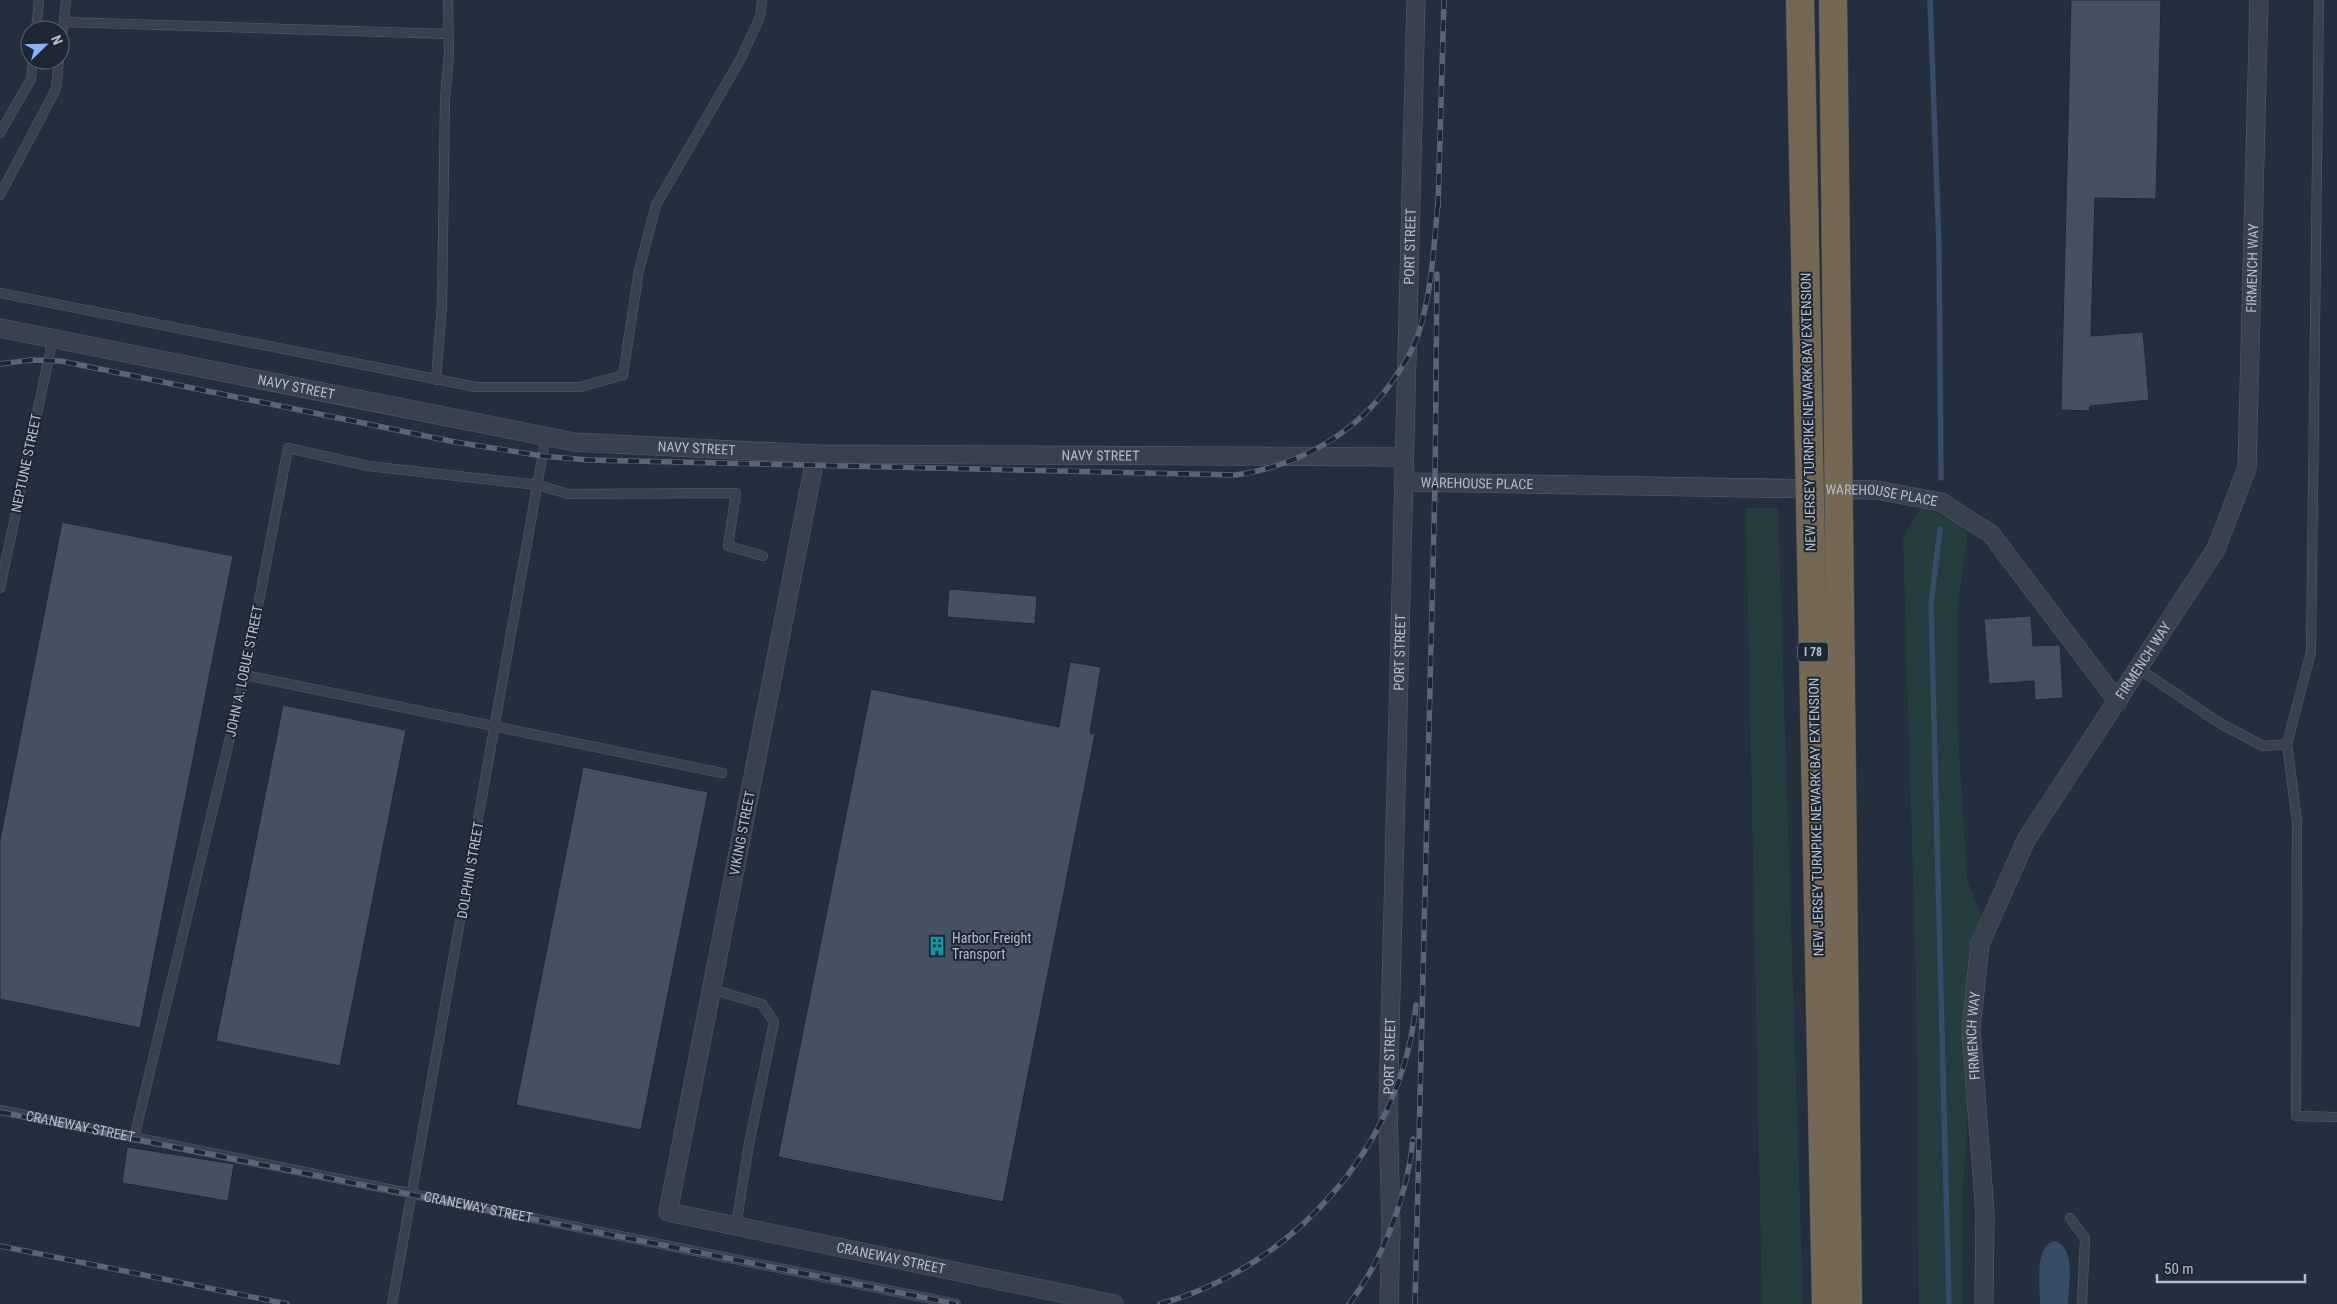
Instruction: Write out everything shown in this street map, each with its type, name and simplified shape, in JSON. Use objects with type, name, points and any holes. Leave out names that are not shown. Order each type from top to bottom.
[{"type":"highway","name":"NEW JERSEY TURNPIKE NEWARK BAY EXTENSION","points":[[1800,0],[1826,1304]]},
{"type":"highway","name":"NEW JERSEY TURNPIKE NEWARK BAY EXTENSION","points":[[1834,0],[1848,1304]]},
{"type":"street","name":"PORT STREET","points":[[1389,1304],[1391,1229],[1388,1108],[1416,0]]},
{"type":"street","name":"FIRMENCH WAY","points":[[1984,1304],[1985,1214],[1971,1030],[1980,944],[2026,840],[2118,702],[2216,549],[2247,468],[2259,0]]},
{"type":"street","name":"NAVY STREET","points":[[0,328],[574,442],[816,454],[1404,457]]},
{"type":"street","name":"VIKING STREET","points":[[668,1212],[816,454]]},
{"type":"street","name":"WAREHOUSE PLACE","points":[[1403,482],[1876,490],[1941,502],[1991,534],[2118,702]]},
{"type":"street","name":"CRANEWAY STREET","points":[[668,1212],[1114,1304]]},
{"type":"lane","points":[[37,20],[39,0]]},
{"type":"lane","points":[[64,20],[66,0]]},
{"type":"lane","points":[[436,380],[442,306],[448,0]]},
{"type":"lane","points":[[0,293],[476,387],[580,387],[624,375],[639,270],[656,205],[740,60],[760,17],[762,0]]},
{"type":"lane","points":[[2319,0],[2311,652],[2286,744],[2296,821],[2296,1116],[2337,1117]]},
{"type":"lane","points":[[70,22],[448,34]]},
{"type":"lane","points":[[0,133],[31,79],[32,70]]},
{"type":"lane","points":[[0,195],[56,89],[58,70]]},
{"type":"lane","name":"NEPTUNE STREET","points":[[0,588],[53,338]]},
{"type":"lane","name":"DOLPHIN STREET","points":[[392,1304],[546,436]]},
{"type":"lane","name":"JOHN A. LOBUE STREET","points":[[134,1138],[245,675],[288,448],[368,466],[538,485]]},
{"type":"lane","points":[[538,485],[568,494],[736,493],[728,546],[763,556]]},
{"type":"lane","points":[[2139,669],[2218,722],[2263,746],[2286,744]]},
{"type":"lane","points":[[245,675],[722,773]]},
{"type":"lane","points":[[711,990],[762,1004],[774,1022],[749,1144],[736,1226]]},
{"type":"lane","name":"CRANEWAY STREET","points":[[0,1110],[956,1304]]},
{"type":"lane","points":[[2070,1218],[2085,1238],[2082,1304]]},
{"type":"green space","points":[[1922,504],[1968,530],[1957,613],[1957,719],[1967,880],[1982,916],[1963,1186],[1963,1304],[1919,1304],[1916,979],[1903,539]]},
{"type":"green space","points":[[1746,508],[1778,508],[1803,1304],[1762,1304]]},
{"type":"water","points":[[2054,1241],[2066,1251],[2069,1259],[2068,1304],[2040,1304],[2039,1278],[2041,1259],[2043,1251]]},
{"type":"building","points":[[2071,0],[2161,0],[2156,199],[2095,198],[2091,336],[2143,332],[2149,400],[2090,406],[2089,411],[2061,410]]},
{"type":"building","points":[[62,522],[233,556],[140,1028],[0,999],[0,840]]},
{"type":"building","points":[[949,589],[1037,596],[1035,624],[947,617]]},
{"type":"building","points":[[2031,616],[2033,646],[2060,645],[2063,698],[2035,700],[2034,681],[1989,684],[1984,619]]},
{"type":"building","name":"Harbor Freight Transport","points":[[1070,662],[1101,667],[1090,733],[1095,734],[1003,1202],[778,1157],[871,689],[1059,727]]},
{"type":"building","points":[[283,705],[406,730],[340,1066],[216,1041]]},
{"type":"building","points":[[583,767],[708,792],[641,1130],[516,1105]]},
{"type":"building","points":[[127,1147],[234,1164],[228,1201],[122,1183]]},
{"type":"waterway","points":[[1930,0],[1939,246],[1941,478]]},
{"type":"waterway","points":[[1940,529],[1931,604],[1949,1304]]},
{"type":"railway","points":[[1438,207],[1444,0]]},
{"type":"railway","points":[[0,364],[31,360],[61,361],[455,442],[543,456],[588,460],[1236,475],[1284,463],[1327,443],[1365,414],[1396,376],[1415,344],[1427,300],[1438,201]]},
{"type":"railway","points":[[1415,1304],[1435,483],[1437,274]]},
{"type":"railway","points":[[1160,1304],[1209,1286],[1255,1261],[1296,1230],[1333,1193],[1364,1151],[1389,1106],[1406,1057],[1416,1005]]},
{"type":"railway","points":[[0,1112],[956,1304]]},
{"type":"railway","points":[[1349,1304],[1373,1267],[1392,1226],[1406,1182],[1413,1139]]},
{"type":"railway","points":[[0,1246],[287,1304]]},
{"type":"place","name":"Harbor Freight Transport","points":[[937,946]]}]
